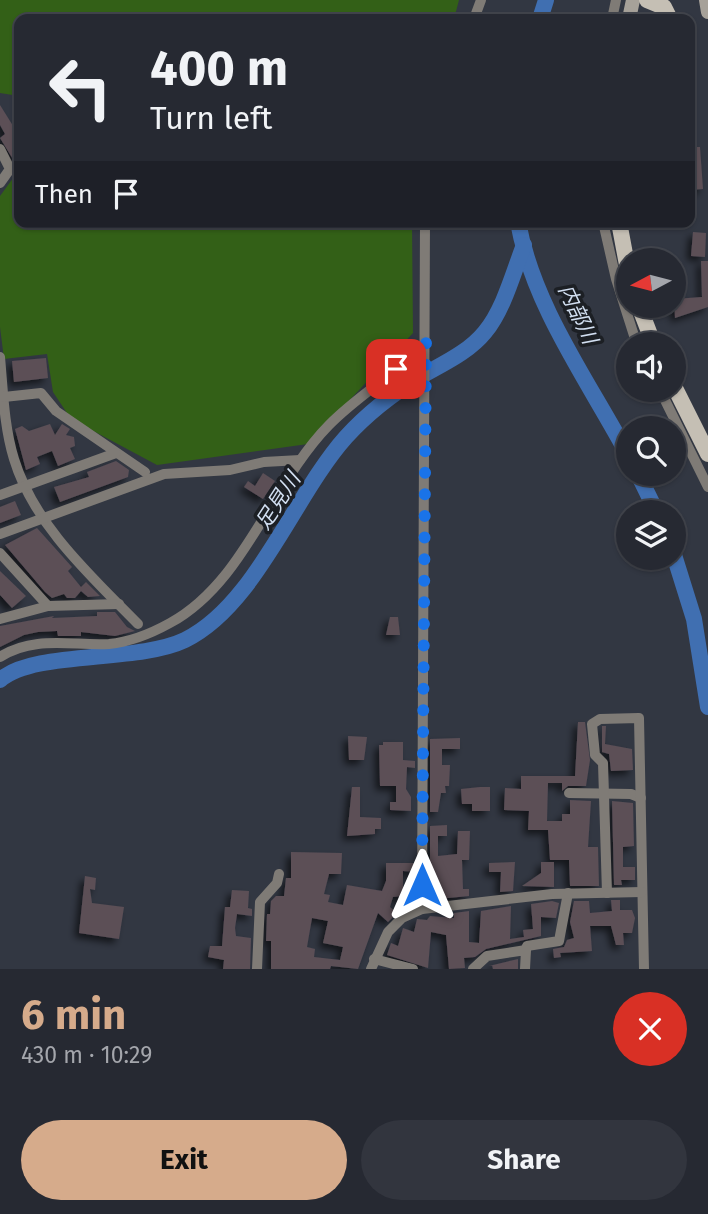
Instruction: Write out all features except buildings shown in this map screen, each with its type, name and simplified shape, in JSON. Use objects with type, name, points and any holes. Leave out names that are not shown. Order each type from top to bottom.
[{"type":"main road","points":[[647,0],[664,7],[668,14]]},
{"type":"main road","points":[[706,0],[708,12]]},
{"type":"main road","points":[[620,228],[624,248]]},
{"type":"main road","points":[[682,402],[708,454]]},
{"type":"street","points":[[0,149],[10,169],[0,183]]},
{"type":"street","points":[[422,909],[425,228]]},
{"type":"street","points":[[604,228],[616,279],[633,332]]},
{"type":"street","points":[[0,657],[22,646],[39,643],[111,644],[171,622],[192,608],[223,576],[300,460],[328,425],[426,344]]},
{"type":"street","points":[[0,358],[12,450],[24,486],[42,519],[138,624]]},
{"type":"street","points":[[4,397],[41,393],[56,411],[145,472]]},
{"type":"street","points":[[666,402],[708,487]]},
{"type":"street","points":[[0,495],[116,453]]},
{"type":"street","points":[[0,534],[164,474],[230,470],[264,462],[300,460]]},
{"type":"street","points":[[0,553],[48,606]]},
{"type":"street","points":[[0,619],[48,606],[119,604]]},
{"type":"street","points":[[607,893],[603,763],[595,755],[593,722],[639,719],[644,969]]},
{"type":"street","points":[[569,793],[631,794],[641,798]]},
{"type":"street","points":[[257,969],[260,902],[277,883],[279,874]]},
{"type":"street","points":[[413,969],[372,964],[394,925],[422,909],[568,893],[642,892]]},
{"type":"street","points":[[525,969],[527,946],[559,941],[568,893]]},
{"type":"street","points":[[473,969],[487,956],[525,951]]},
{"type":"green space","points":[[0,0],[459,0],[455,14],[14,14],[14,95],[0,93]]},
{"type":"green space","points":[[14,177],[14,228],[412,228],[413,333],[308,444],[157,465],[71,419],[53,392],[47,354],[4,359],[0,327],[0,196]]},
{"type":"waterway","name":"内部川","points":[[542,14],[546,0]]},
{"type":"waterway","name":"内部川","points":[[519,228],[525,253],[549,313],[616,434]]},
{"type":"waterway","name":"足見川","points":[[0,680],[37,664],[165,647],[185,640],[210,624],[233,602],[253,576],[327,461],[346,437],[390,397],[463,352],[485,332],[503,302],[524,245]]},
{"type":"waterway","name":"内部川","points":[[644,486],[651,500]]},
{"type":"waterway","name":"内部川","points":[[679,570],[694,619],[708,707]]},
{"type":"route","points":[[396,369],[426,341],[422,885]]}]
